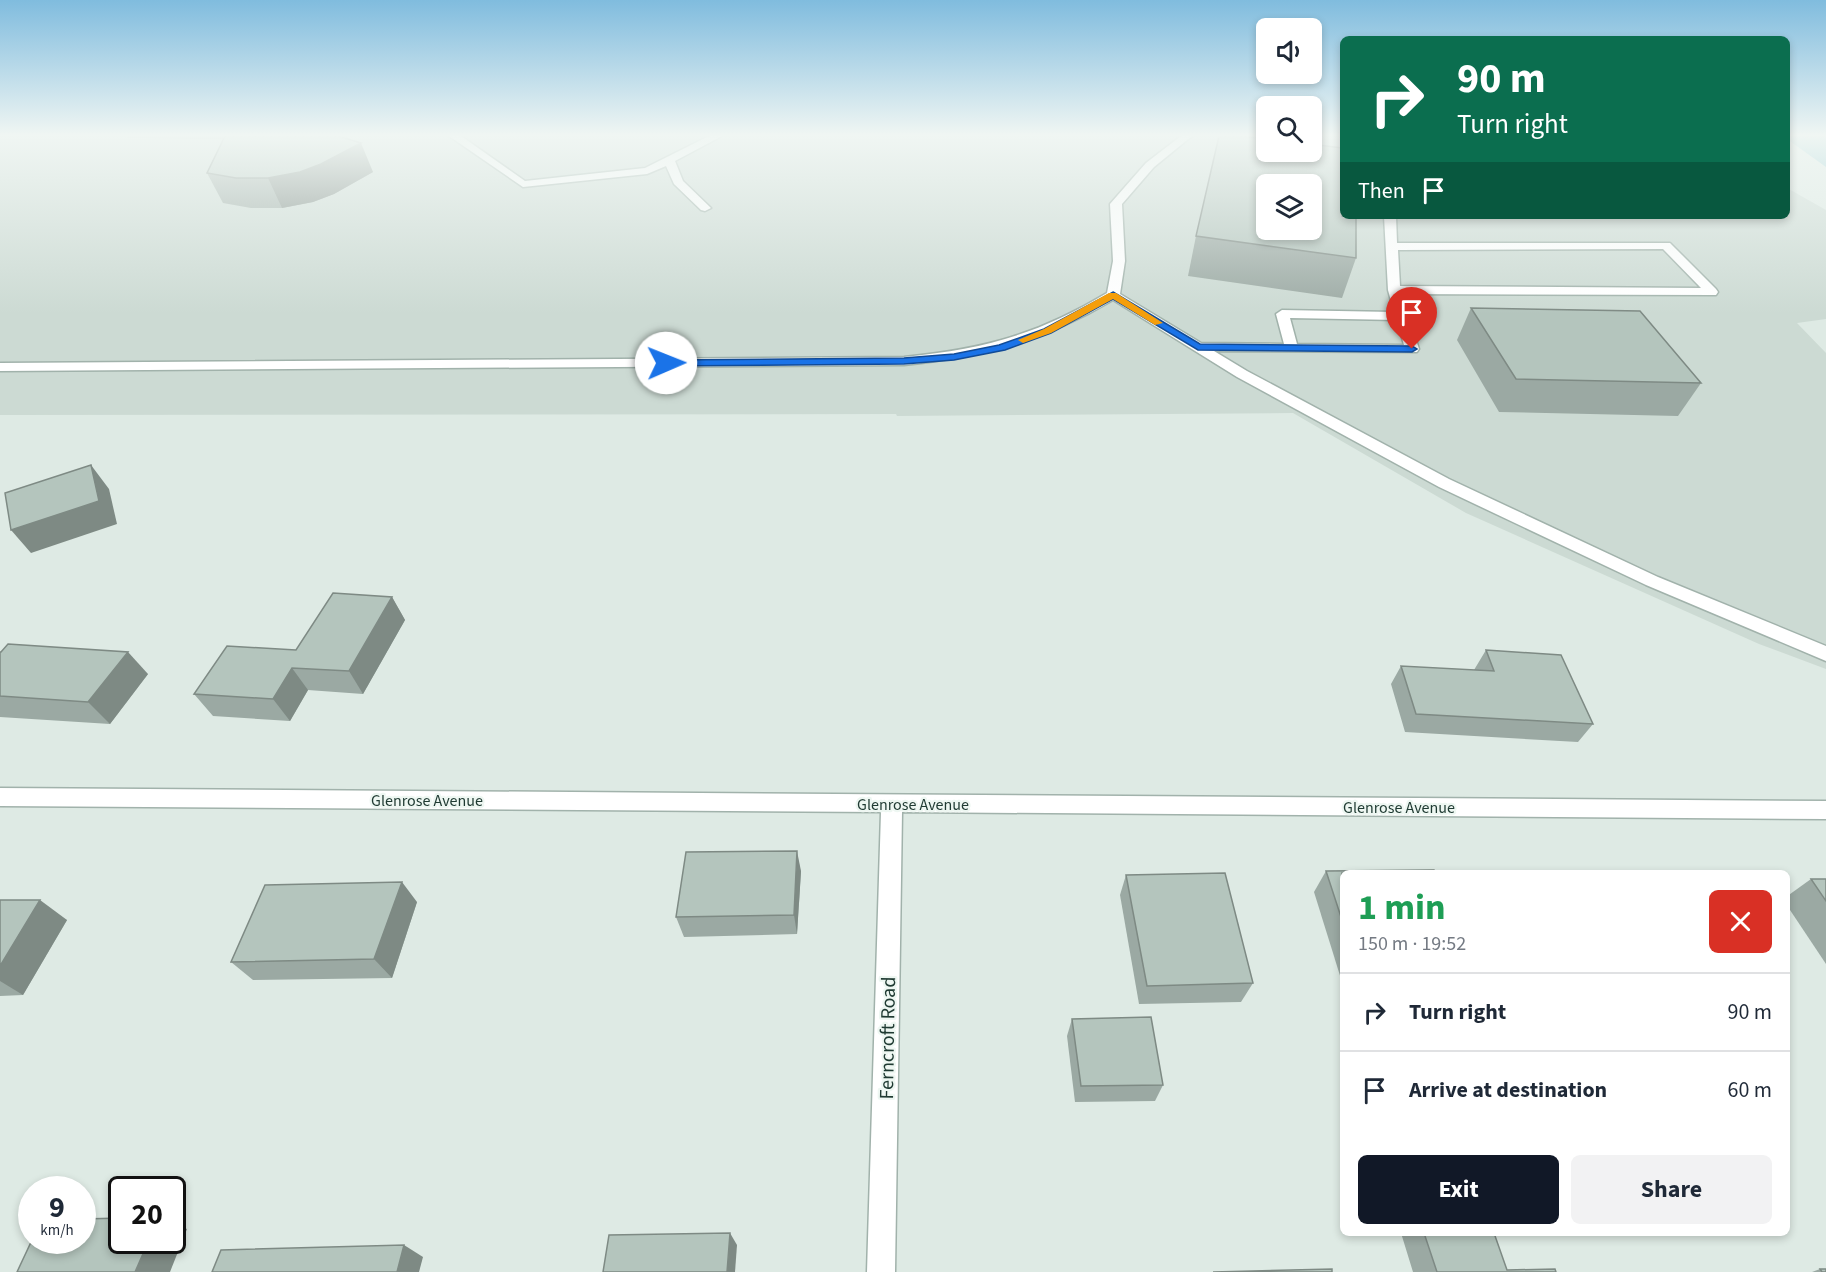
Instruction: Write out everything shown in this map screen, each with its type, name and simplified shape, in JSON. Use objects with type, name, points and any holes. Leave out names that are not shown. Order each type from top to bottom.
[{"type":"street","points":[[692,195],[705,208]]},
{"type":"street","points":[[1113,295],[1119,261],[1116,204],[1124,195]]},
{"type":"street","points":[[1198,347],[1412,349],[1394,290],[1390,219]]},
{"type":"street","points":[[1390,248],[1666,245],[1712,292],[1394,290]]},
{"type":"street","points":[[1113,295],[1198,347],[1340,428],[1444,483],[1652,581],[1826,654]]},
{"type":"street","points":[[0,367],[904,361],[954,357],[1001,348],[1048,331],[1113,295]]},
{"type":"street","points":[[1292,348],[1282,314],[1401,316]]},
{"type":"street","name":"Glenrose Avenue","points":[[0,797],[1826,810]]},
{"type":"street","name":"Ferncroft Road","points":[[881,1272],[892,803]]},
{"type":"shaded area","points":[[0,195],[1256,195],[1256,240],[1322,240],[1322,195],[1340,195],[1340,219],[1790,219],[1790,195],[1800,195],[1826,210],[1826,319],[1797,323],[1826,353],[1826,669],[1759,644],[1466,513],[1293,413],[897,416],[896,414],[0,415]]},
{"type":"building","points":[[1205,195],[1256,195],[1256,240],[1322,240],[1322,195],[1340,195],[1340,219],[1356,219],[1356,258],[1196,236]]},
{"type":"building","points":[[1471,308],[1640,311],[1701,383],[1516,379]]},
{"type":"building","points":[[91,465],[99,501],[11,530],[5,493]]},
{"type":"building","points":[[333,593],[392,597],[349,671],[292,668],[273,699],[194,694],[227,646],[296,650]]},
{"type":"building","points":[[8,644],[128,652],[88,702],[0,696],[0,652]]},
{"type":"building","points":[[1486,650],[1561,655],[1593,724],[1416,714],[1401,666],[1494,671]]},
{"type":"building","points":[[797,851],[794,915],[676,917],[686,852]]},
{"type":"building","points":[[1326,871],[1340,871],[1340,914]]},
{"type":"building","points":[[1225,873],[1253,983],[1147,986],[1126,875]]},
{"type":"building","points":[[1811,879],[1826,879],[1826,901]]},
{"type":"building","points":[[402,882],[374,959],[231,962],[265,885]]},
{"type":"building","points":[[0,900],[40,900],[0,966]]},
{"type":"building","points":[[1151,1017],[1163,1085],[1081,1086],[1072,1019]]},
{"type":"building","points":[[108,1218],[108,1254],[143,1254],[135,1272],[17,1272],[25,1254],[96,1254],[96,1219]]},
{"type":"building","points":[[730,1233],[727,1272],[603,1272],[609,1235]]},
{"type":"building","points":[[1425,1236],[1495,1236],[1507,1270],[1555,1269],[1556,1272],[1437,1272]]},
{"type":"building","points":[[404,1245],[397,1272],[212,1272],[221,1250]]},
{"type":"building","points":[[1332,1269],[1332,1272],[1213,1272]]},
{"type":"slow traffic","points":[[1023,340],[1048,331],[1113,295],[1159,323]]},
{"type":"route","points":[[666,363],[904,361],[954,357],[1001,348],[1048,331],[1113,295],[1198,347],[1412,349]]}]
